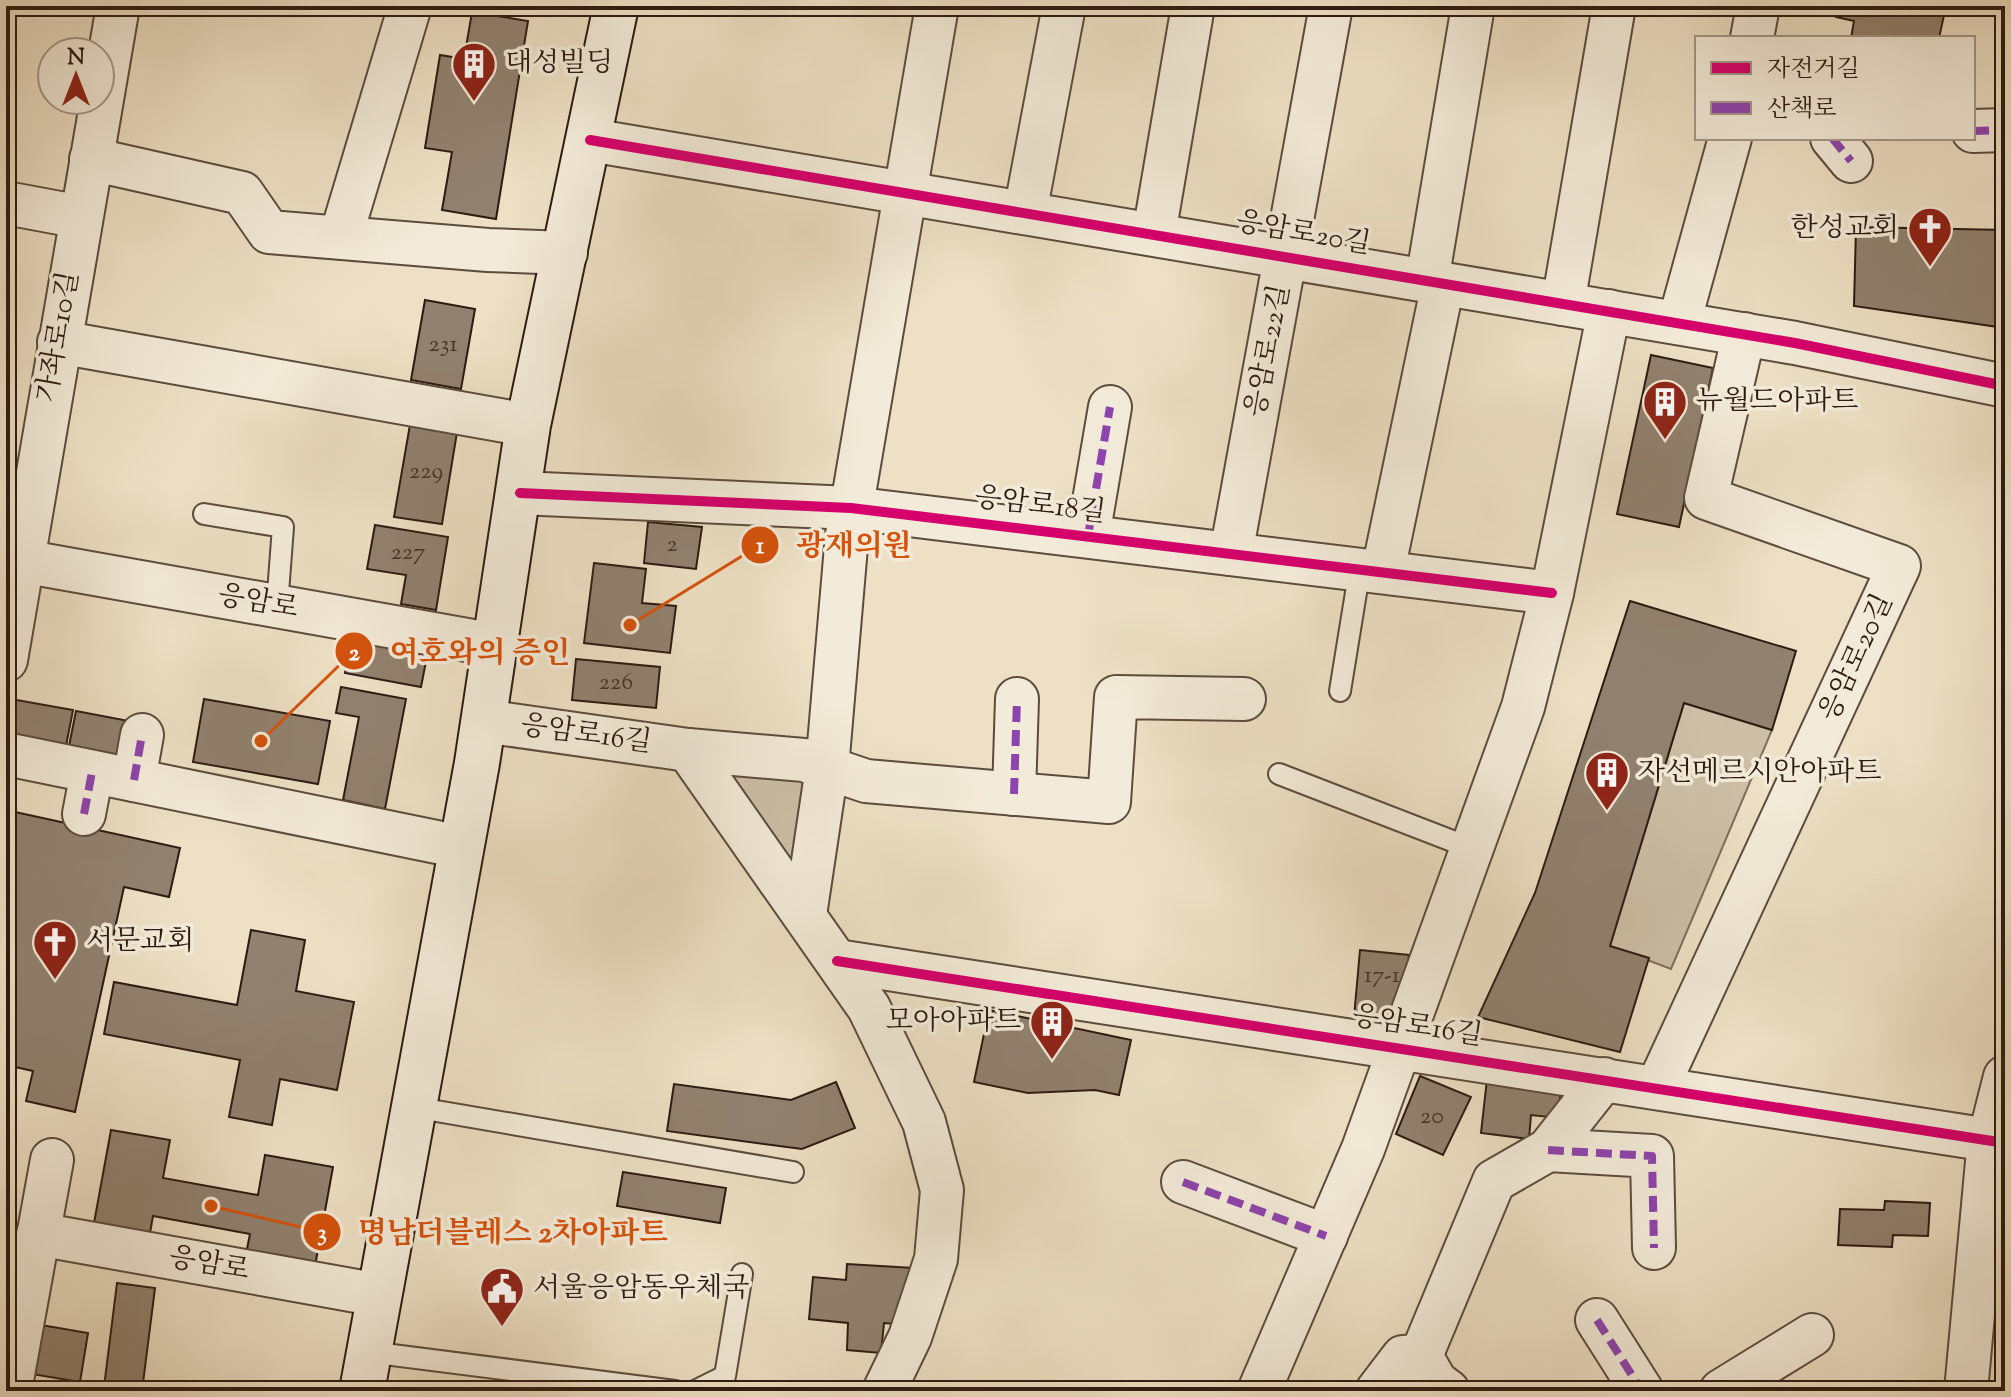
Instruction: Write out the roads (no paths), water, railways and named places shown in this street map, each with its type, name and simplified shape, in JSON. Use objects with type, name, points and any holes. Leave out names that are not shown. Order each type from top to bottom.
[{"type":"main road","points":[[366,1371],[484,721],[528,425],[590,140],[608,7]]},
{"type":"street","name":"가좌로10길","points":[[6,660],[22,561],[22,455],[59,342],[118,6]]},
{"type":"street","points":[[341,236],[410,6]]},
{"type":"street","points":[[805,915],[827,768],[851,508],[937,6]]},
{"type":"street","points":[[1025,213],[1064,6]]},
{"type":"street","points":[[1154,234],[1193,6]]},
{"type":"street","name":"응암로22길","points":[[1231,554],[1331,6]]},
{"type":"street","points":[[1371,569],[1435,282],[1473,6]]},
{"type":"street","points":[[1563,304],[1614,6]]},
{"type":"street","points":[[1752,36],[1758,6]]},
{"type":"street","points":[[1975,131],[2005,130]]},
{"type":"street","name":"응암로20길","points":[[590,140],[1744,334],[2005,386]]},
{"type":"street","points":[[1679,323],[1729,140]]},
{"type":"street","points":[[91,159],[242,193],[269,232],[488,250],[566,253]]},
{"type":"street","points":[[6,203],[81,217]]},
{"type":"street","points":[[1400,1049],[1523,707],[1552,593],[1609,311]]},
{"type":"street","name":"응암로20길","points":[[1657,1088],[1899,566],[1706,498],[1744,334]]},
{"type":"street","points":[[59,342],[528,425]]},
{"type":"street","points":[[1088,536],[1110,407]]},
{"type":"street","name":"응암로18길","points":[[520,493],[851,508],[1552,593]]},
{"type":"street","name":"응암로","points":[[22,561],[495,645]]},
{"type":"street","name":"응암로16길","points":[[484,721],[688,750],[804,760],[866,781],[1109,802],[1116,697],[1244,699]]},
{"type":"street","points":[[1014,794],[1017,699]]},
{"type":"street","points":[[134,780],[142,735]]},
{"type":"street","name":"응암로16길","points":[[688,750],[869,1008],[924,1122],[942,1190],[936,1259],[910,1337],[884,1391]]},
{"type":"street","points":[[6,754],[461,847]]},
{"type":"street","points":[[84,814],[92,772]]},
{"type":"street","name":"응암로16길","points":[[837,961],[1997,1141]]},
{"type":"street","name":"응암로16길","points":[[1259,1391],[1326,1236],[1400,1049]]},
{"type":"street","points":[[1966,1391],[2005,1077]]},
{"type":"street","points":[[1421,1356],[1494,1181],[1548,1150],[1604,1079]]},
{"type":"street","points":[[1548,1150],[1652,1156],[1654,1248]]},
{"type":"street","points":[[16,1390],[52,1160]]},
{"type":"street","points":[[1183,1182],[1326,1236]]},
{"type":"street","name":"응암로","points":[[38,1234],[379,1295]]},
{"type":"street","points":[[1597,1320],[1642,1391]]},
{"type":"street","points":[[1721,1391],[1812,1335]]},
{"type":"street","points":[[1377,1391],[1403,1357],[1421,1356]]},
{"type":"street","points":[[1421,1356],[1436,1382],[1448,1391]]},
{"type":"lane","points":[[204,514],[283,527],[277,606]]},
{"type":"lane","points":[[1340,691],[1371,569]]},
{"type":"lane","points":[[1279,774],[1473,849]]},
{"type":"lane","points":[[413,1107],[793,1172]]},
{"type":"lane","points":[[695,1391],[725,1376],[742,1274]]},
{"type":"lane","points":[[366,1371],[675,1391]]},
{"type":"place","name":"대성빌딩","points":[[474,103]]},
{"type":"place","name":"한성교회","points":[[1930,268]]},
{"type":"place","name":"뉴월드아파트","points":[[1665,441]]},
{"type":"place","name":"광재의원","points":[[630,625]]},
{"type":"place","name":"여호와의 증인","points":[[261,741]]},
{"type":"place","name":"자선메르시안아파트","points":[[1607,812]]},
{"type":"place","name":"서문교회","points":[[55,981]]},
{"type":"place","name":"모아아파트","points":[[1052,1061]]},
{"type":"place","name":"명남더블레스 2차아파트","points":[[211,1206]]},
{"type":"place","name":"서울응암동우체국","points":[[502,1328]]}]
